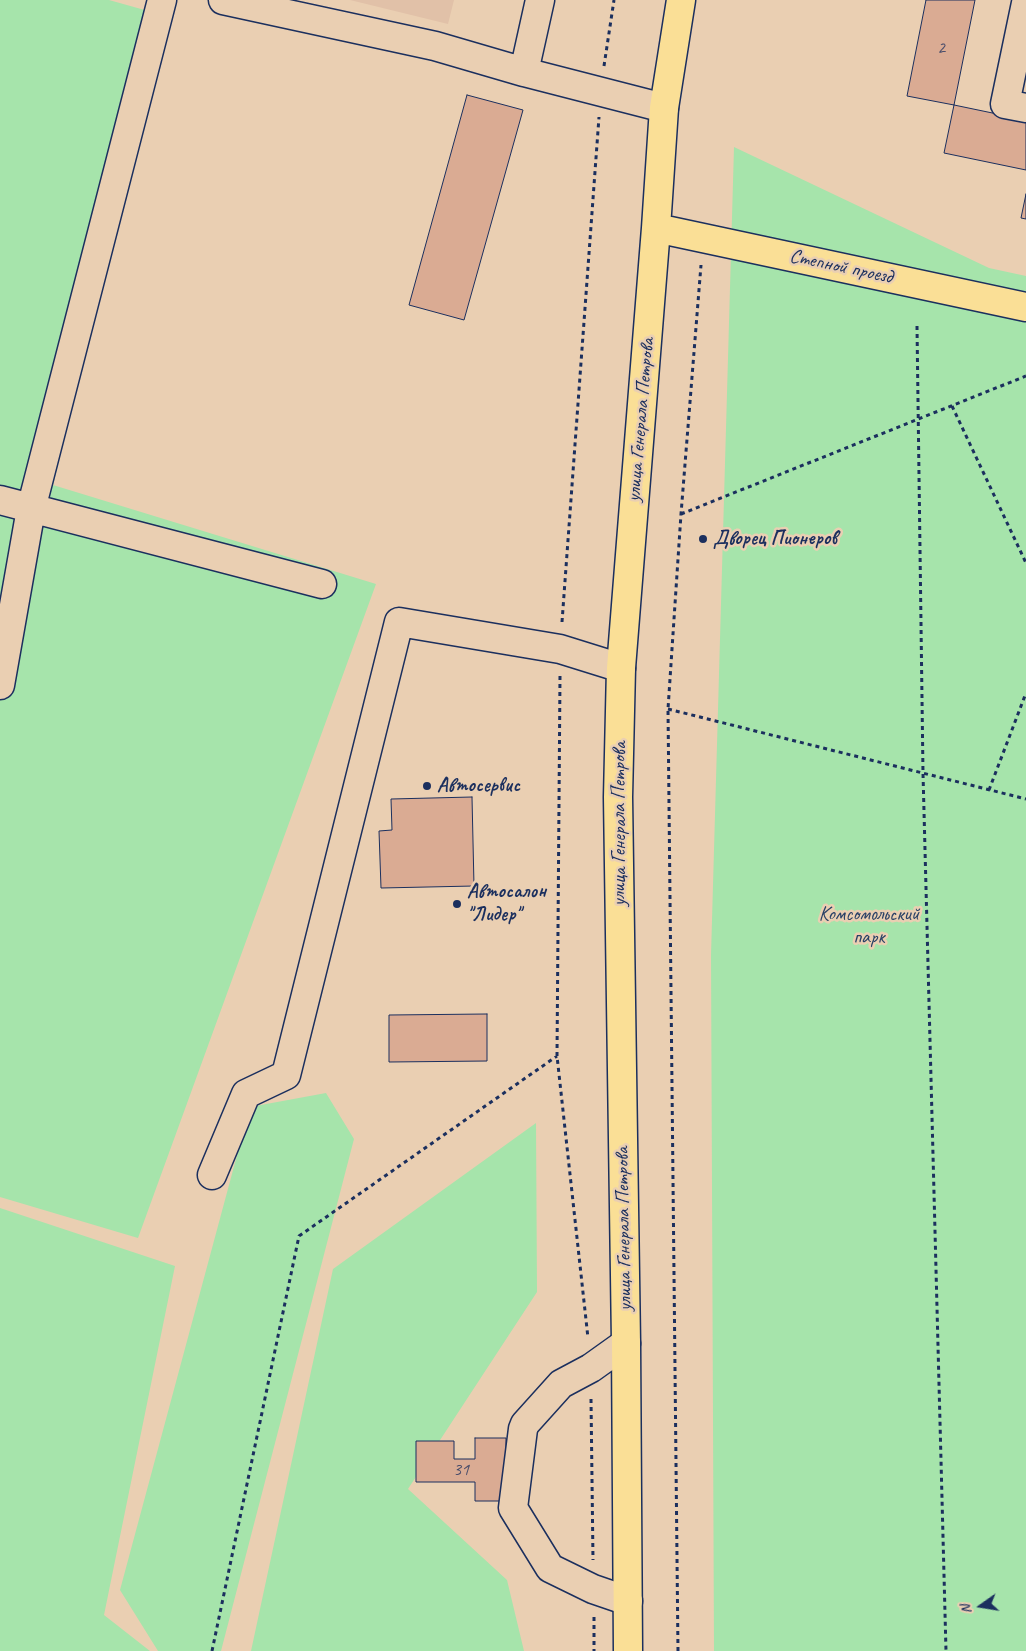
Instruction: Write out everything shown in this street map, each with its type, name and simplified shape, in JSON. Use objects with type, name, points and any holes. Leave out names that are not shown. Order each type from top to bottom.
[{"type":"main road","name":"улица Генерала Петрова","points":[[628,1651],[626,1343],[618,797],[621,668],[664,108],[681,0]]},
{"type":"main road","name":"Степной проезд","points":[[656,228],[1026,307]]},
{"type":"lane","points":[[0,685],[31,509],[162,0]]},
{"type":"lane","points":[[224,0],[435,46],[524,72],[664,108]]},
{"type":"lane","points":[[524,72],[540,0]]},
{"type":"lane","points":[[1026,3],[1005,104],[1026,108]]},
{"type":"lane","points":[[0,500],[322,584]]},
{"type":"lane","points":[[212,1175],[246,1094],[286,1075],[399,622],[560,650],[621,668]]},
{"type":"lane","points":[[626,1343],[591,1368],[562,1384],[526,1424],[523,1429],[513,1508],[550,1568],[593,1589],[628,1601]]},
{"type":"path","points":[[594,1651],[591,1368],[557,1056],[560,650],[600,91],[614,0]]},
{"type":"path","points":[[678,1651],[668,709],[703,238]]},
{"type":"path","points":[[917,326],[923,773],[946,1651]]},
{"type":"path","points":[[681,514],[1026,376]]},
{"type":"path","points":[[952,406],[1026,563]]},
{"type":"path","points":[[988,790],[1026,693]]},
{"type":"path","points":[[668,709],[1026,799]]},
{"type":"path","points":[[212,1651],[299,1236],[557,1056]]},
{"type":"shaded area","points":[[350,0],[454,0],[448,24]]},
{"type":"green space","points":[[0,0],[109,0],[166,16],[53,485],[376,584],[138,1238],[0,1197]]},
{"type":"green space","name":"Комсомольский парк","points":[[734,147],[989,268],[1026,276],[1026,1651],[714,1651],[711,955]]},
{"type":"green space","points":[[326,1093],[354,1139],[221,1651],[158,1651],[120,1590],[250,1107]]},
{"type":"green space","points":[[536,1123],[537,1292],[408,1489],[507,1580],[524,1651],[251,1651],[333,1269]]},
{"type":"green space","points":[[0,1208],[175,1266],[104,1615],[150,1651],[0,1651]]},
{"type":"building","points":[[926,0],[975,0],[954,105],[907,96]]},
{"type":"building","points":[[467,95],[523,110],[464,320],[409,305]]},
{"type":"building","points":[[954,105],[1026,120],[1026,170],[944,153]]},
{"type":"building","points":[[1026,194],[1026,219],[1021,218]]},
{"type":"building","points":[[472,797],[474,886],[381,888],[379,831],[392,830],[391,799]]},
{"type":"building","points":[[487,1014],[487,1061],[389,1062],[389,1015]]},
{"type":"building","points":[[475,1438],[506,1438],[506,1501],[475,1501],[475,1482],[416,1482],[416,1441],[454,1441],[454,1459],[475,1459]]},
{"type":"place","name":"Дворец Пионеров","points":[[703,539]]},
{"type":"place","name":"Автосервис","points":[[427,786]]},
{"type":"place","name":"Автосалон \"Лидер\"","points":[[457,904]]}]
